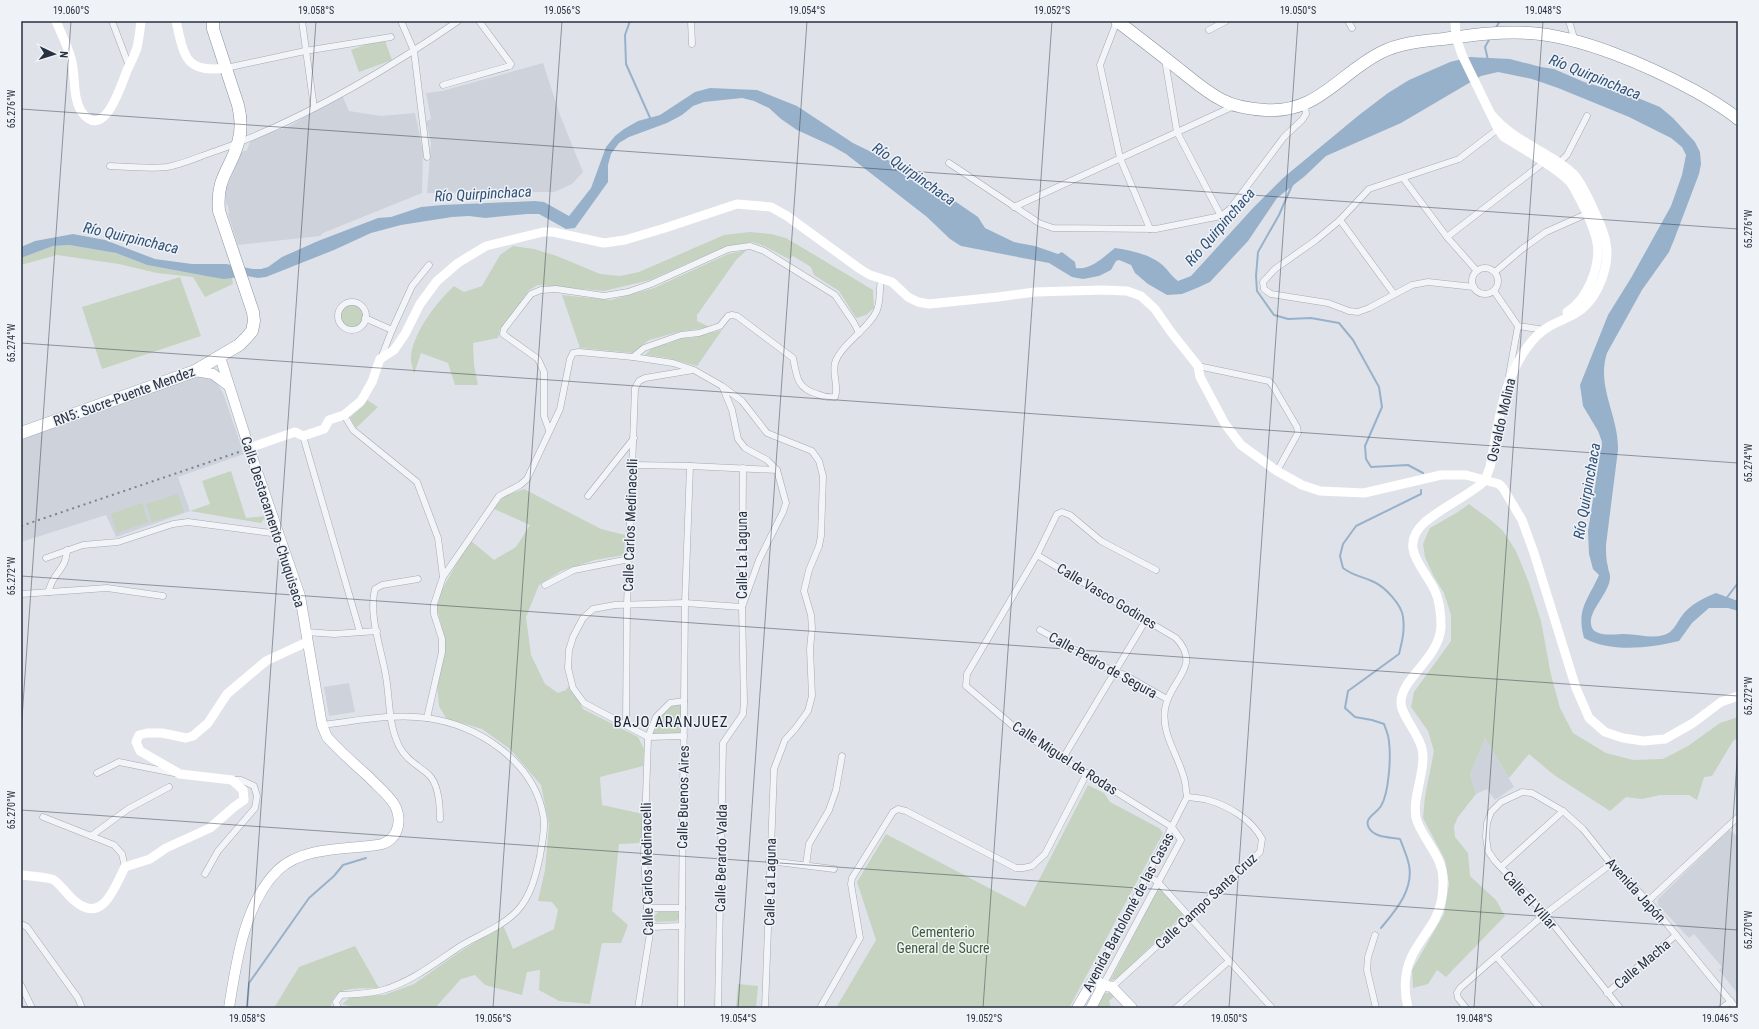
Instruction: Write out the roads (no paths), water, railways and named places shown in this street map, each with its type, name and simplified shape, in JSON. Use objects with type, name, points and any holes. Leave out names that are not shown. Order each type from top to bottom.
[{"type":"highway","name":"RN5: Sucre-Puente Mendez","points":[[21,433],[195,372],[239,345],[252,331],[254,321],[252,312],[219,211],[218,196],[220,183],[238,143],[241,117],[213,29],[213,21]]},
{"type":"highway","points":[[1117,21],[1204,88],[1222,100],[1235,105],[1267,110],[1282,110],[1305,104],[1322,96],[1365,62],[1380,53],[1409,44],[1505,32],[1530,33],[1575,41],[1630,61],[1678,82],[1708,98],[1738,119]]},
{"type":"main road","name":"Calle Destacamento Chuquisaca","points":[[220,357],[249,448],[300,596],[322,725],[327,737],[386,794],[394,804],[399,817],[398,828],[393,836],[383,844],[316,852],[295,858],[278,869],[263,888],[251,915],[236,964],[229,1008]]},
{"type":"main road","points":[[195,372],[213,374],[229,386]]},
{"type":"main road","points":[[1094,979],[1108,986],[1132,1008]]},
{"type":"main road","name":"Avenida Bartolomé de las Casas","points":[[1077,1008],[1094,979]]},
{"type":"main road","name":"Avenida Bartolomé de las Casas","points":[[1091,1008],[1108,986]]},
{"type":"street","points":[[56,21],[71,57],[76,95],[81,111],[91,120],[99,120],[108,114],[136,49],[141,21]]},
{"type":"street","points":[[112,21],[129,66]]},
{"type":"street","points":[[176,21],[182,46],[188,60],[199,68],[210,70],[390,36]]},
{"type":"street","points":[[302,21],[314,108]]},
{"type":"street","points":[[401,21],[414,51],[427,157]]},
{"type":"street","points":[[110,166],[166,167],[238,143],[314,108],[414,51],[458,21]]},
{"type":"street","points":[[443,85],[510,66],[511,64],[479,21]]},
{"type":"street","points":[[691,21],[692,44]]},
{"type":"street","points":[[1117,21],[1100,65],[1120,158],[1150,229]]},
{"type":"street","points":[[1209,30],[1226,21]]},
{"type":"street","points":[[1348,21],[1352,28]]},
{"type":"street","points":[[1446,237],[1545,159],[1504,137],[1498,129],[1462,55],[1456,37],[1455,21]]},
{"type":"street","points":[[1570,21],[1575,41]]},
{"type":"street","points":[[1165,58],[1178,132],[1221,216]]},
{"type":"street","points":[[949,163],[1039,223],[1053,228],[1150,229],[1221,216],[1230,209],[1284,137],[1302,120],[1306,114],[1305,104]]},
{"type":"street","points":[[1014,207],[1235,105]]},
{"type":"street","name":"Osvaldo Molina","points":[[1483,482],[1490,466],[1508,382],[1526,349],[1534,339],[1548,328],[1581,310],[1593,296],[1606,264],[1607,247],[1603,232],[1590,212],[1576,177],[1545,159],[1508,131],[1491,114]]},
{"type":"street","points":[[1557,166],[1567,154],[1587,116]]},
{"type":"street","points":[[1474,287],[1472,278],[1477,271],[1484,268],[1495,272],[1498,279],[1497,287],[1494,291],[1483,294],[1474,287],[1428,282],[1412,285],[1369,308],[1358,312],[1348,311],[1328,303],[1271,294],[1264,289],[1263,282],[1268,275],[1340,220],[1369,189],[1459,159],[1498,129]]},
{"type":"street","points":[[1403,178],[1446,237],[1477,271]]},
{"type":"street","points":[[380,359],[394,350],[406,334],[420,304],[437,281],[458,263],[486,246],[543,232],[553,232],[587,241],[604,243],[625,240],[737,204],[771,207],[787,216],[860,269],[881,279],[892,282],[908,297],[918,302],[929,304],[1035,292],[1103,290],[1127,291],[1141,296],[1155,309],[1198,366],[1200,376],[1225,424],[1241,445],[1277,471],[1302,485],[1320,491],[1364,493],[1441,475],[1466,474],[1483,482],[1499,484],[1503,488],[1522,520],[1534,553],[1576,688],[1589,718],[1605,732],[1623,738],[1643,741],[1665,739],[1693,723],[1721,702],[1738,696]]},
{"type":"street","points":[[1495,272],[1522,249],[1546,232],[1590,212]]},
{"type":"street","points":[[1340,220],[1394,294]]},
{"type":"street","points":[[427,718],[442,652],[442,639],[434,614],[434,604],[443,577],[499,496],[520,485],[527,479],[549,430],[544,416],[544,372],[538,359],[503,334],[504,328],[531,294],[541,290],[556,289],[604,296],[628,292],[651,284],[728,249],[750,246],[764,251],[835,295],[854,323],[859,334]]},
{"type":"street","points":[[249,448],[294,432],[303,436],[324,428],[329,420],[344,415],[361,401],[372,382],[392,330],[412,286],[429,265]]},
{"type":"street","points":[[633,357],[644,348],[682,335],[699,333],[720,326],[728,316],[732,315],[737,316],[793,358],[795,374],[801,385],[808,392],[828,398],[835,397],[838,391],[834,373],[837,359],[859,334],[877,310],[881,279]]},
{"type":"street","points":[[1494,291],[1518,326],[1508,382]]},
{"type":"street","points":[[353,301],[361,305],[366,314],[365,318],[364,323],[357,329],[348,329],[340,324],[338,320],[338,311],[344,303],[353,301]]},
{"type":"street","points":[[365,318],[392,330]]},
{"type":"street","points":[[1518,326],[1548,328]]},
{"type":"street","name":"Calle La Laguna","points":[[549,430],[560,409],[570,360],[573,353],[580,352],[633,357],[673,363],[694,370],[722,386],[742,401],[767,433],[812,451],[820,461],[823,476],[821,536],[819,546],[808,570],[804,591],[811,615],[812,628],[810,649],[812,696],[808,710],[795,729],[785,740],[774,769],[769,861],[765,1008]]},
{"type":"street","points":[[1198,366],[1269,381],[1273,386],[1297,427],[1298,433],[1277,471]]},
{"type":"street","name":"Calle Carlos Medinacelli","points":[[626,725],[628,559],[635,388],[639,381],[646,378],[694,370]]},
{"type":"street","points":[[684,736],[648,737],[584,703],[573,688],[568,668],[569,650],[573,637],[583,618],[593,609],[615,605],[685,603],[742,606],[758,560],[783,512],[786,503],[777,470],[767,460],[746,448],[738,439],[732,410],[722,386]]},
{"type":"street","points":[[344,415],[353,430],[417,482],[438,538],[443,577]]},
{"type":"street","points":[[303,436],[360,632]]},
{"type":"street","points":[[588,496],[634,438]]},
{"type":"street","points":[[633,465],[777,470]]},
{"type":"street","name":"Calle Buenos Aires","points":[[681,1008],[685,603],[690,466]]},
{"type":"street","name":"Calle La Laguna","points":[[742,714],[744,703],[742,606],[743,468]]},
{"type":"street","points":[[1408,1008],[1405,983],[1407,968],[1411,956],[1436,918],[1440,905],[1443,883],[1438,857],[1417,821],[1415,812],[1423,760],[1422,749],[1418,736],[1400,701],[1407,685],[1432,654],[1438,640],[1440,628],[1438,600],[1434,590],[1416,561],[1413,544],[1414,537],[1424,523],[1483,482]]},
{"type":"street","points":[[1037,555],[1058,514],[1062,512],[1070,515],[1101,541],[1156,570]]},
{"type":"street","points":[[46,558],[83,545],[118,542],[173,524],[188,522],[279,534]]},
{"type":"street","points":[[48,592],[52,580],[65,564],[67,550]]},
{"type":"street","name":"Calle Vasco Godines","points":[[1037,555],[1176,638],[1182,644],[1187,655],[1186,668],[1167,699]]},
{"type":"street","name":"Calle Miguel de Rodas","points":[[1037,555],[967,674],[966,686],[1019,731],[1172,827]]},
{"type":"street","points":[[544,585],[574,570],[628,559]]},
{"type":"street","points":[[418,579],[382,585],[375,589],[373,597],[377,631],[387,678],[390,717],[399,745],[405,756],[431,777],[440,800],[440,819]]},
{"type":"street","points":[[21,594],[106,588],[163,596]]},
{"type":"street","points":[[1063,758],[1146,620]]},
{"type":"street","name":"Calle Pedro de Segura","points":[[1040,630],[1114,672],[1125,675],[1167,699]]},
{"type":"street","points":[[180,774],[140,750],[136,742],[139,735],[147,733],[162,733],[186,738],[193,736],[208,723],[227,694],[266,661],[307,637],[377,631]]},
{"type":"street","points":[[1167,699],[1165,726],[1185,782],[1186,798],[1172,827]]},
{"type":"street","name":"Calle Carlos Medinacelli","points":[[638,1008],[651,927],[647,908],[644,856],[648,737],[656,717],[670,703],[684,701]]},
{"type":"street","name":"Calle Berardo Valda","points":[[718,1008],[723,743],[742,714]]},
{"type":"street","points":[[322,725],[390,717],[427,718],[454,725],[481,735],[520,766],[531,779],[538,793],[544,815],[544,833],[538,866],[529,895],[518,910],[506,921],[463,945],[414,977],[397,985],[381,990],[341,995],[336,1002],[338,1008]]},
{"type":"street","points":[[806,865],[810,844],[829,810],[836,790],[842,756]]},
{"type":"street","points":[[97,773],[119,762],[180,774],[241,780],[254,786],[257,796],[255,808],[218,851],[205,874]]},
{"type":"street","points":[[820,1008],[860,938],[851,884],[852,878],[893,812],[898,809],[906,811],[1016,868],[1023,868],[1032,866],[1045,854],[1087,773]]},
{"type":"street","points":[[125,867],[150,859],[166,848],[210,828],[244,800],[243,790],[232,780]]},
{"type":"street","points":[[91,836],[128,809],[169,787]]},
{"type":"street","name":"Avenida Japón","points":[[1522,792],[1532,793],[1563,811],[1583,829],[1611,864],[1648,901],[1736,1008]]},
{"type":"street","name":"Calle El Villar","points":[[1522,792],[1502,802],[1491,812],[1487,823],[1486,837],[1488,851],[1545,914],[1620,1008]]},
{"type":"street","name":"Calle Campo Santa Cruz","points":[[1108,986],[1190,916],[1260,852],[1262,847],[1262,839],[1251,822],[1220,804],[1207,799],[1186,798]]},
{"type":"street","points":[[1501,867],[1563,811]]},
{"type":"street","points":[[21,875],[53,880],[77,903],[92,909],[98,908],[106,902],[125,867],[122,854],[114,845],[43,817]]},
{"type":"street","points":[[1648,901],[1738,817]]},
{"type":"street","name":"Avenida Bartolomé de las Casas","points":[[1094,979],[1172,827],[1181,840],[1158,882],[1108,986]]},
{"type":"street","points":[[769,861],[834,869]]},
{"type":"street","points":[[1466,1008],[1458,998],[1457,993],[1460,988],[1545,914],[1611,864]]},
{"type":"street","points":[[1147,875],[1158,882],[1190,916],[1272,1008]]},
{"type":"street","points":[[647,908],[682,908]]},
{"type":"street","points":[[21,924],[27,927],[78,998],[82,1008]]},
{"type":"street","points":[[651,927],[682,926]]},
{"type":"street","points":[[1376,935],[1368,957],[1367,970],[1376,1008]]},
{"type":"street","name":"Calle Macha","points":[[1607,993],[1676,935]]},
{"type":"street","points":[[1497,957],[1540,1008]]},
{"type":"street","points":[[1176,1008],[1229,961]]},
{"type":"street","points":[[21,985],[32,1008]]},
{"type":"street","points":[[1722,1008],[1731,1001]]},
{"type":"water","points":[[1470,57],[1510,59],[1554,69],[1584,82],[1638,98],[1660,107],[1673,118],[1695,142],[1700,152],[1701,164],[1699,174],[1669,252],[1642,290],[1607,353],[1604,366],[1604,378],[1615,425],[1618,450],[1606,545],[1606,559],[1610,575],[1609,582],[1591,618],[1592,628],[1600,633],[1610,635],[1625,634],[1654,637],[1665,635],[1670,632],[1688,609],[1706,597],[1716,593],[1738,601],[1738,611],[1728,608],[1709,608],[1692,623],[1679,641],[1656,646],[1631,648],[1606,646],[1594,643],[1584,638],[1581,619],[1582,612],[1587,598],[1599,575],[1593,569],[1589,554],[1588,531],[1602,442],[1598,431],[1583,406],[1580,385],[1608,315],[1631,278],[1671,206],[1682,175],[1686,155],[1682,147],[1671,138],[1629,117],[1532,79],[1498,72],[1481,76],[1401,123],[1326,156],[1305,176],[1277,198],[1248,241],[1210,282],[1182,294],[1167,295],[1148,284],[1135,273],[1131,265],[1119,260],[1116,261],[1111,270],[1099,276],[1083,279],[1072,277],[1049,263],[961,246],[950,239],[927,217],[846,154],[797,130],[781,119],[769,108],[754,101],[742,98],[704,102],[693,106],[682,115],[667,123],[629,137],[619,143],[611,154],[608,165],[608,182],[575,228],[566,229],[539,214],[485,218],[469,216],[452,217],[401,225],[371,233],[334,250],[266,277],[258,278],[247,276],[224,279],[206,276],[147,265],[116,253],[69,245],[53,246],[21,258],[21,247],[35,241],[73,234],[105,240],[155,259],[192,264],[226,264],[261,269],[268,267],[282,257],[318,241],[378,218],[391,217],[421,207],[535,201],[544,202],[569,216],[591,188],[606,147],[615,136],[638,121],[660,115],[695,92],[710,88],[757,90],[797,106],[853,143],[898,165],[927,182],[978,217],[985,228],[1014,242],[1035,246],[1058,254],[1062,252],[1075,262],[1076,268],[1092,265],[1115,248],[1150,257],[1162,265],[1178,281],[1191,276],[1253,208],[1283,178],[1359,115],[1388,93],[1409,80],[1450,62]]},
{"type":"waterway","points":[[630,21],[625,35],[626,64],[651,120]]},
{"type":"waterway","points":[[1495,29],[1500,21]]},
{"type":"waterway","points":[[1488,60],[1485,47],[1490,38]]},
{"type":"waterway","points":[[1293,183],[1279,215],[1258,252],[1256,276],[1257,291],[1274,315],[1288,319],[1311,318],[1339,323],[1353,340],[1379,387],[1382,407],[1365,446],[1366,459],[1371,467],[1408,465],[1423,473]]},
{"type":"waterway","points":[[1381,928],[1402,900],[1409,883],[1409,865],[1400,839],[1375,834],[1369,828],[1368,824],[1369,818],[1381,806],[1388,784],[1390,749],[1384,724],[1355,717],[1345,708],[1348,691],[1399,654],[1404,622],[1400,607],[1388,592],[1378,584],[1351,573],[1343,568],[1340,556],[1343,544],[1356,526],[1421,494],[1421,490]]},
{"type":"waterway","points":[[1725,600],[1738,583]]},
{"type":"waterway","points":[[247,1008],[249,983],[309,898],[334,876],[343,865],[366,858]]},
{"type":"railway","points":[[21,526],[239,452]]},
{"type":"district","name":"BAJO ARANJUEZ","points":[[671,722]]},
{"type":"water label","name":"Río Quirpinchaca","points":[[1595,77]]},
{"type":"water label","name":"Río Quirpinchaca","points":[[914,174]]},
{"type":"water label","name":"Río Quirpinchaca","points":[[483,194]]},
{"type":"water label","name":"Río Quirpinchaca","points":[[1220,227]]},
{"type":"water label","name":"Río Quirpinchaca","points":[[131,238]]},
{"type":"water label","name":"Río Quirpinchaca","points":[[1587,491]]},
{"type":"park label","name":"Cementerio General de Sucre","points":[[943,940]]}]
